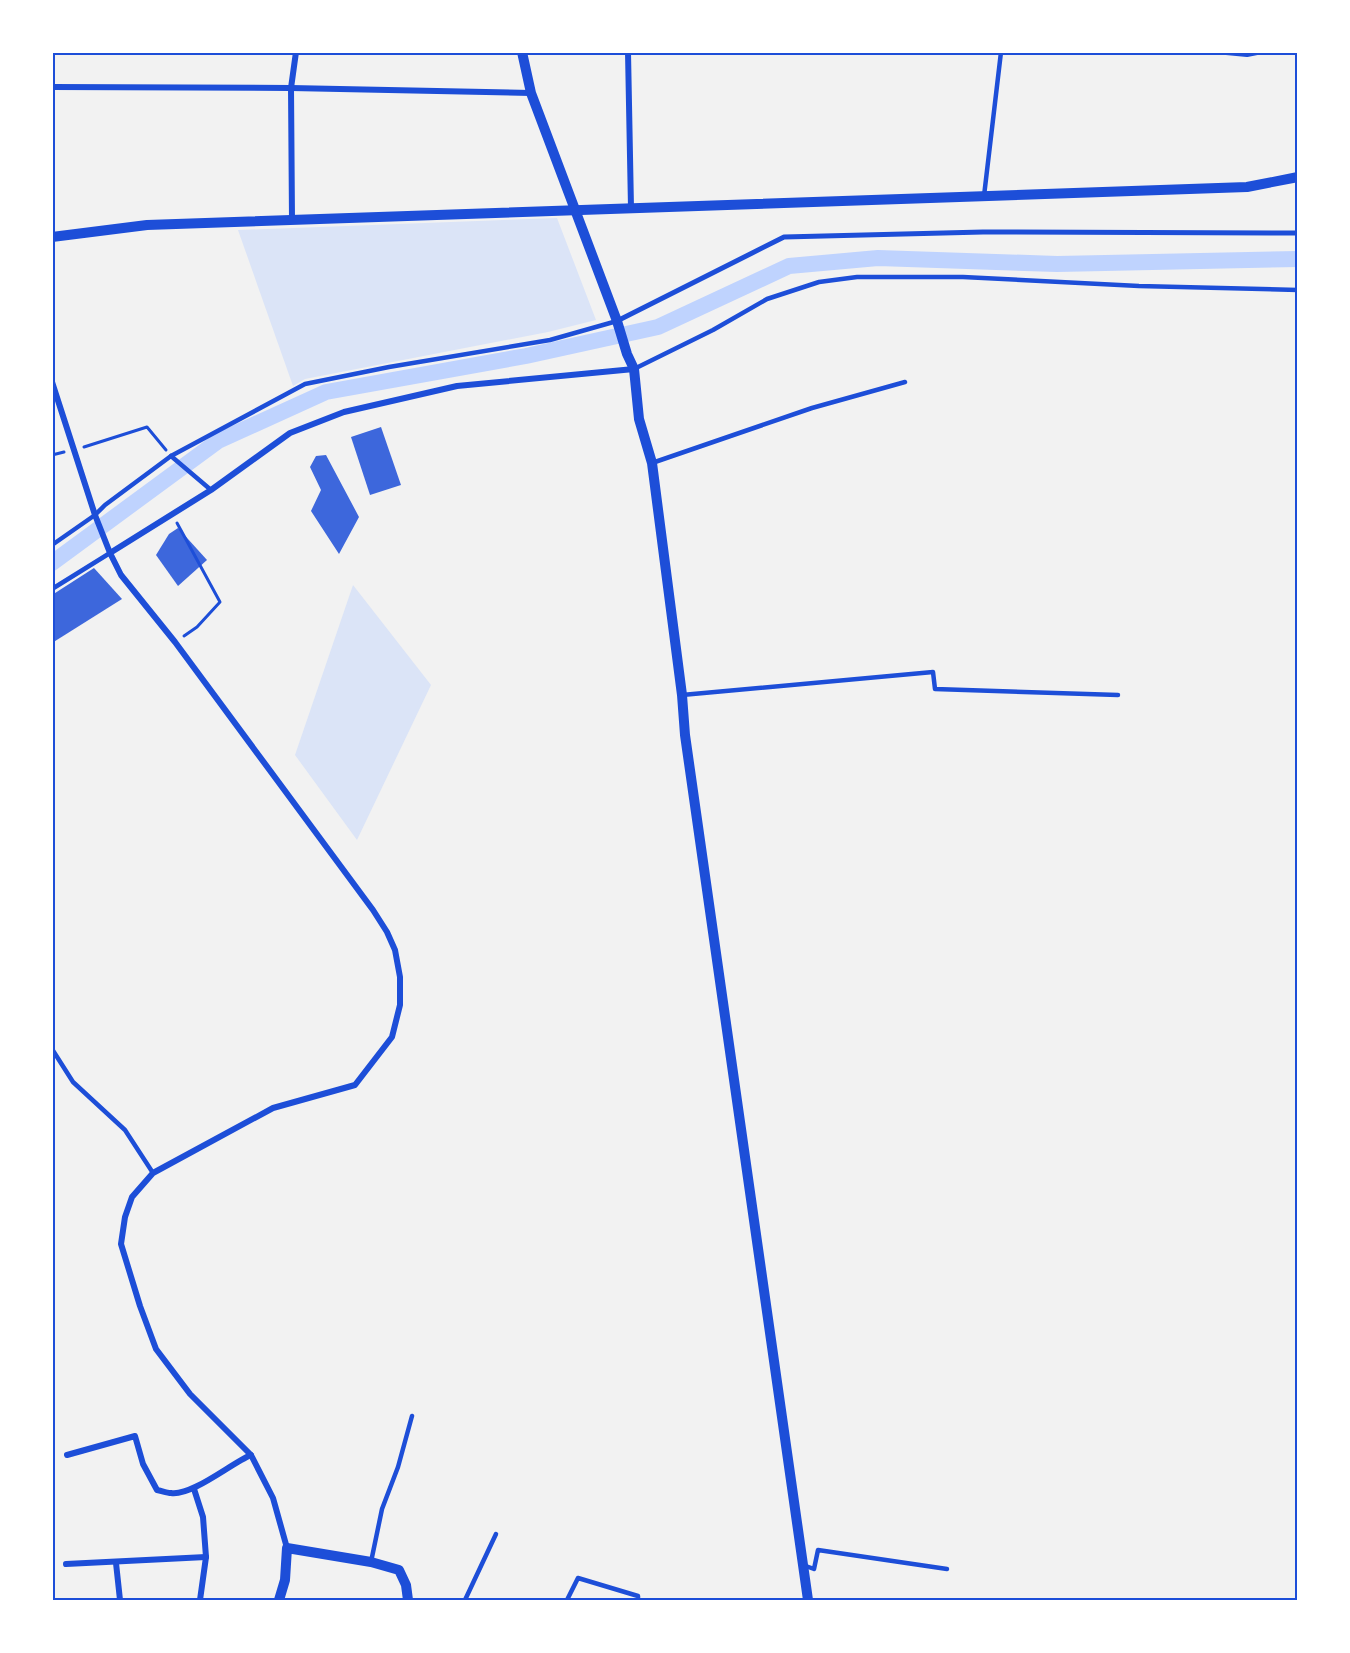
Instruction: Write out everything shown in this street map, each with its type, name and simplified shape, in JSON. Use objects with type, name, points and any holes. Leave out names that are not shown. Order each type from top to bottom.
[{"type":"street","points":[[292,220],[291,88],[296,52]]},
{"type":"street","points":[[522,52],[531,93],[634,369],[639,419],[652,463],[682,695],[685,735],[808,1600]]},
{"type":"street","points":[[628,52],[631,208]]},
{"type":"street","points":[[1227,52],[1247,54],[1257,52]]},
{"type":"street","points":[[52,87],[291,88],[531,93]]},
{"type":"street","points":[[52,237],[147,225],[1247,187],[1298,177]]},
{"type":"street","points":[[619,325],[784,237],[983,232],[1298,232]]},
{"type":"street","points":[[110,553],[211,490],[290,433],[344,411],[457,387],[634,369]]},
{"type":"street","points":[[52,382],[94,515],[121,575],[175,642],[387,932],[395,950],[400,977],[400,1005],[392,1037],[355,1085],[273,1108],[153,1173],[132,1197],[125,1217],[121,1244],[156,1349],[190,1394],[251,1455],[273,1498],[287,1548],[285,1580],[279,1600]]},
{"type":"street","points":[[67,1455],[135,1436],[144,1464],[157,1490],[173,1494],[194,1489],[234,1462],[251,1455]]},
{"type":"street","points":[[194,1489],[203,1517],[206,1557],[200,1600]]},
{"type":"street","points":[[287,1548],[371,1562],[399,1570],[406,1585],[408,1600]]},
{"type":"street","points":[[66,1564],[206,1557]]},
{"type":"street","points":[[116,1563],[120,1600]]},
{"type":"lane","points":[[984,196],[1001,52]]},
{"type":"lane","points":[[634,369],[713,330],[767,299],[819,282],[858,277],[963,277],[1139,286],[1298,290]]},
{"type":"lane","points":[[52,545],[171,456],[304,384],[550,340],[619,325]]},
{"type":"lane","points":[[652,463],[812,408],[905,382]]},
{"type":"lane","points":[[171,456],[211,490]]},
{"type":"lane","points":[[52,589],[110,553]]},
{"type":"lane","points":[[682,695],[933,672],[935,689],[1118,694]]},
{"type":"lane","points":[[52,1049],[73,1082],[125,1130],[153,1173]]},
{"type":"lane","points":[[371,1562],[382,1509],[398,1467],[412,1416]]},
{"type":"lane","points":[[465,1600],[496,1534]]},
{"type":"lane","points":[[803,1565],[814,1569],[819,1550],[947,1569]]},
{"type":"lane","points":[[567,1600],[578,1578],[638,1596],[638,1600]]},
{"type":"path","points":[[52,455],[147,427],[171,456]]},
{"type":"path","points":[[172,513],[220,602],[197,627],[175,642]]},
{"type":"shaded area","points":[[557,218],[596,320],[548,332],[305,379],[293,386],[238,230]]},
{"type":"shaded area","points":[[353,585],[431,685],[357,840],[295,755]]},
{"type":"building","points":[[381,427],[401,485],[370,495],[351,437]]},
{"type":"building","points":[[326,455],[359,517],[339,554],[311,511],[321,490],[310,467],[316,456]]},
{"type":"building","points":[[178,528],[207,560],[178,586],[156,555],[169,534]]},
{"type":"building","points":[[94,568],[122,599],[52,643],[52,595]]},
{"type":"waterway","points":[[52,563],[218,441],[326,392],[526,356],[658,327],[789,266],[878,258],[1057,264],[1298,259]]}]
